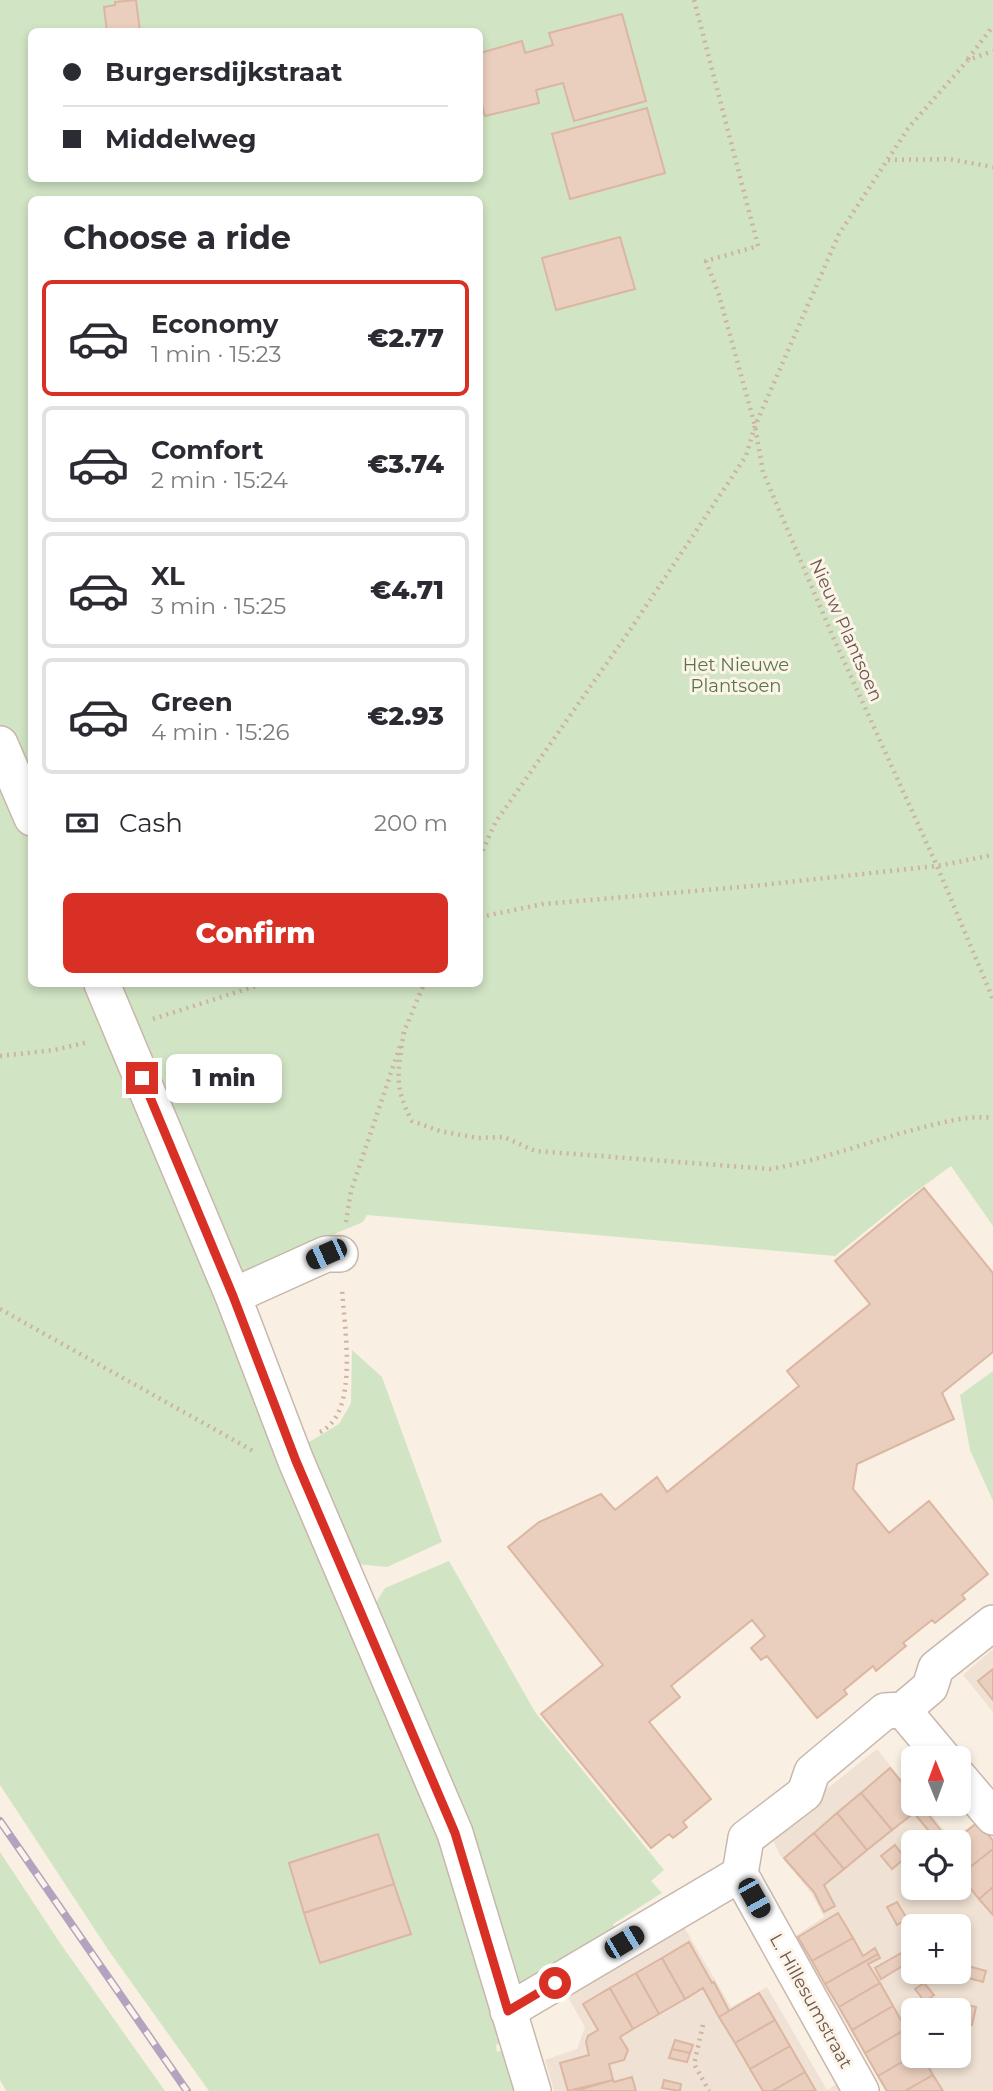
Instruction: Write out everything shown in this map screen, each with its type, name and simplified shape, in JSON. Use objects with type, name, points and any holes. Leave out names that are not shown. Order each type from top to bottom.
[{"type":"street","points":[[0,744],[28,809]]},
{"type":"street","points":[[103,987],[233,1296],[296,1461],[455,1833],[533,2091]]},
{"type":"street","points":[[233,1296],[326,1254],[340,1254]]},
{"type":"street","points":[[508,2011],[740,1874],[746,1838],[805,1793],[812,1772],[885,1711],[903,1710],[930,1686],[936,1668],[993,1623]]},
{"type":"street","points":[[903,1710],[933,1746]]},
{"type":"street","points":[[971,1791],[993,1817]]},
{"type":"street","name":"L. Hillesumstraat","points":[[740,1874],[861,2091]]},
{"type":"path","name":"Nieuw Plantsoen","points":[[694,0],[758,246],[706,261],[719,295],[755,426],[763,472],[993,999]]},
{"type":"path","points":[[483,850],[495,823],[632,627],[746,456],[755,426],[839,233],[909,127],[968,61],[993,26]]},
{"type":"path","points":[[968,61],[993,51]]},
{"type":"path","points":[[887,160],[948,159],[993,167]]},
{"type":"path","points":[[483,916],[543,904],[752,886],[937,866],[993,855]]},
{"type":"path","points":[[404,1032],[397,1079],[402,1102],[412,1121],[465,1136],[505,1137],[535,1151],[770,1169],[807,1162],[903,1132],[938,1124],[993,1118]]},
{"type":"path","points":[[0,1309],[143,1387],[248,1450],[282,1460],[296,1461]]},
{"type":"path","points":[[703,2025],[694,2064],[709,2091]]},
{"type":"shaded area","points":[[993,1649],[993,1712],[963,1675]]},
{"type":"shaded area","points":[[877,1749],[901,1779],[901,1816],[932,1816],[944,1830],[901,1830],[901,1900],[971,1900],[971,1830],[965,1830],[986,1814],[993,1821],[993,2091],[886,2091],[795,1936],[824,1917],[811,1893],[780,1855],[770,1834]]},
{"type":"shaded area","points":[[684,1927],[731,2007],[767,1987],[827,2090],[840,2082],[845,2091],[554,2091],[545,2060],[577,2049],[585,2027],[566,1994]]},
{"type":"green space","name":"Het Nieuwe Plantsoen","points":[[0,0],[993,0],[993,1226],[951,1166],[835,1256],[367,1215],[363,1222],[212,1285],[424,1794],[503,2042],[496,2045],[497,2052],[505,2049],[518,2091],[209,2091],[109,1951],[0,1785]]},
{"type":"green space","points":[[352,1350],[382,1377],[442,1542],[387,1567],[357,1564],[306,1444],[339,1424],[351,1403]]},
{"type":"green space","points":[[993,1371],[993,1501],[970,1450],[960,1395]]},
{"type":"green space","points":[[449,1561],[535,1712],[664,1870],[651,1881],[662,1893],[613,1924],[617,1935],[522,1989],[508,1983],[374,1606],[385,1588]]},
{"type":"green space","points":[[0,1852],[60,1943],[165,2091],[6,2091],[0,2080]]},
{"type":"building","points":[[136,0],[140,28],[107,28],[104,7],[115,5],[115,2]]},
{"type":"building","points":[[622,14],[646,101],[574,121],[563,83],[536,90],[539,103],[485,116],[483,52],[522,41],[525,53],[553,45],[549,33]]},
{"type":"building","points":[[647,108],[665,173],[570,199],[552,134]]},
{"type":"building","points":[[620,237],[635,289],[556,310],[542,258]]},
{"type":"building","points":[[924,1188],[993,1273],[993,1352],[942,1393],[954,1419],[857,1464],[853,1489],[889,1533],[929,1501],[988,1574],[962,1595],[965,1599],[935,1623],[932,1620],[903,1643],[906,1646],[876,1671],[873,1666],[844,1690],[847,1694],[817,1718],[767,1656],[761,1660],[751,1648],[765,1636],[752,1620],[671,1686],[680,1697],[649,1722],[711,1799],[683,1822],[687,1827],[673,1838],[669,1834],[651,1848],[541,1714],[603,1665],[508,1547],[539,1522],[601,1494],[615,1510],[657,1477],[667,1492],[799,1386],[787,1371],[870,1304],[835,1261]]},
{"type":"building","points":[[993,1669],[993,1700],[978,1681]]},
{"type":"building","points":[[890,1768],[901,1781],[901,1816],[910,1816],[892,1830],[861,1793]]},
{"type":"building","points":[[861,1793],[892,1830],[867,1850],[837,1813]]},
{"type":"building","points":[[837,1813],[867,1850],[844,1869],[814,1833]]},
{"type":"building","points":[[916,1816],[929,1816],[940,1830],[928,1830]]},
{"type":"building","points":[[978,1822],[993,1841],[993,1849],[971,1866],[971,1830],[968,1830]]},
{"type":"building","points":[[814,1833],[844,1869],[824,1885],[835,1906],[824,1912],[814,1892],[784,1858]]},
{"type":"building","points":[[378,1834],[394,1884],[304,1913],[289,1863]]},
{"type":"building","points":[[895,1845],[901,1853],[901,1861],[892,1869],[881,1856]]},
{"type":"building","points":[[993,1849],[993,1887],[979,1899],[971,1889],[971,1866]]},
{"type":"building","points":[[394,1884],[411,1934],[320,1963],[304,1913]]},
{"type":"building","points":[[993,1887],[993,1915],[979,1899]]},
{"type":"building","points":[[897,1902],[904,1914],[901,1914],[901,1923],[897,1925],[887,1907]]},
{"type":"building","points":[[838,1913],[853,1938],[812,1961],[798,1937]]},
{"type":"building","points":[[853,1938],[863,1956],[875,1948],[878,1954],[825,1984],[812,1961]]},
{"type":"building","points":[[689,1942],[729,2011],[719,2017],[703,1988],[685,1999],[662,1958]]},
{"type":"building","points":[[901,1953],[901,1967],[881,1979],[875,1968]]},
{"type":"building","points":[[878,1954],[880,1958],[868,1964],[880,1983],[839,2007],[825,1984]]},
{"type":"building","points":[[662,1958],[685,1999],[659,2014],[636,1973]]},
{"type":"building","points":[[971,1967],[986,1971],[983,1982],[971,1979]]},
{"type":"building","points":[[636,1973],[659,2014],[633,2029],[610,1988]]},
{"type":"building","points":[[880,1983],[893,2006],[852,2030],[839,2007]]},
{"type":"building","points":[[925,1984],[934,1995],[922,1998],[915,1989]]},
{"type":"building","points":[[610,1988],[633,2029],[620,2037],[628,2050],[624,2060],[609,2064],[613,2080],[568,2091],[560,2063],[589,2055],[586,2042],[588,2036],[598,2030],[583,2004]]},
{"type":"building","points":[[759,1993],[775,2020],[735,2043],[719,2017]]},
{"type":"building","points":[[893,2006],[901,2020],[901,2032],[865,2053],[852,2030]]},
{"type":"building","points":[[971,2006],[976,2007],[971,2025]]},
{"type":"building","points":[[775,2020],[790,2046],[750,2069],[735,2043]]},
{"type":"building","points":[[901,2032],[901,2063],[878,2076],[865,2053]]},
{"type":"building","points":[[675,2040],[693,2045],[690,2053],[672,2049]]},
{"type":"building","points":[[790,2046],[805,2072],[772,2091],[763,2091],[750,2069]]},
{"type":"building","points":[[672,2049],[690,2053],[687,2062],[669,2058]]},
{"type":"building","points":[[901,2063],[901,2068],[929,2068],[933,2075],[905,2091],[887,2091],[878,2076]]},
{"type":"building","points":[[805,2072],[816,2091],[772,2091]]},
{"type":"building","points":[[933,2075],[943,2091],[905,2091]]},
{"type":"building","points":[[632,2077],[636,2091],[575,2091],[613,2080],[614,2082]]},
{"type":"building","points":[[664,2080],[681,2084],[680,2091],[662,2088]]},
{"type":"railway","points":[[0,1821],[187,2091]]},
{"type":"route","points":[[142,1078],[233,1296],[296,1461],[455,1833],[508,2011],[555,1983]]}]
